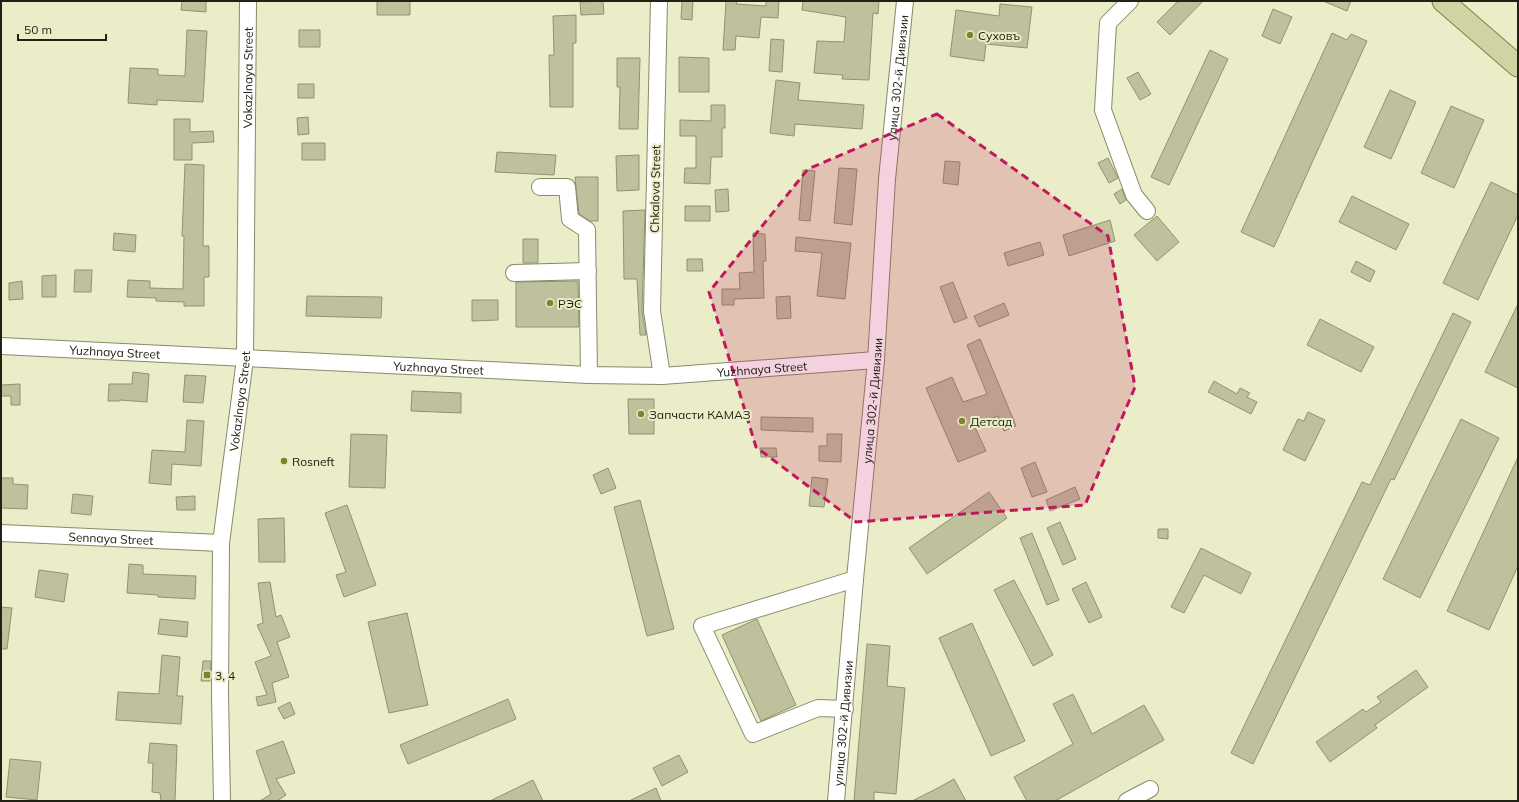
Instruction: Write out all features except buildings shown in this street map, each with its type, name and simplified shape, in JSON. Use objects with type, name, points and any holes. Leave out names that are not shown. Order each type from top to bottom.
[{"type":"main road","points":[[1443,1],[1518,66]]},
{"type":"street","name":"Vokazlnaya Street","points":[[220,800],[221,543],[245,359],[248,1]]},
{"type":"street","name":"Chkalova Street","points":[[659,1],[652,311],[662,376]]},
{"type":"street","name":"улица 302-й Дивизии","points":[[836,801],[876,360],[887,179],[906,1]]},
{"type":"street","points":[[1130,1],[1108,23],[1103,110],[1134,195],[1148,211]]},
{"type":"street","points":[[540,187],[567,186],[570,219],[587,230],[589,375]]},
{"type":"street","points":[[514,273],[588,271]]},
{"type":"street","name":"Yuzhnaya Street","points":[[1,346],[589,375],[662,376],[876,360]]},
{"type":"street","name":"Sennaya Street","points":[[1,533],[221,543]]},
{"type":"street","points":[[845,709],[818,708],[753,734],[702,626],[855,579]]},
{"type":"street","points":[[1128,801],[1150,789]]},
{"type":"highlighted area","points":[[937,114],[1108,236],[1135,387],[1085,505],[856,522],[756,447],[709,292],[808,169]]},
{"type":"place","name":"Суховъ","points":[[970,35]]},
{"type":"place","name":"РЭС","points":[[550,303]]},
{"type":"place","name":"Запчасти КАМАЗ","points":[[641,414]]},
{"type":"place","name":"Детсад","points":[[962,421]]},
{"type":"place","name":"Rosneft","points":[[284,461]]},
{"type":"place","name":"3, 4","points":[[207,675]]}]
